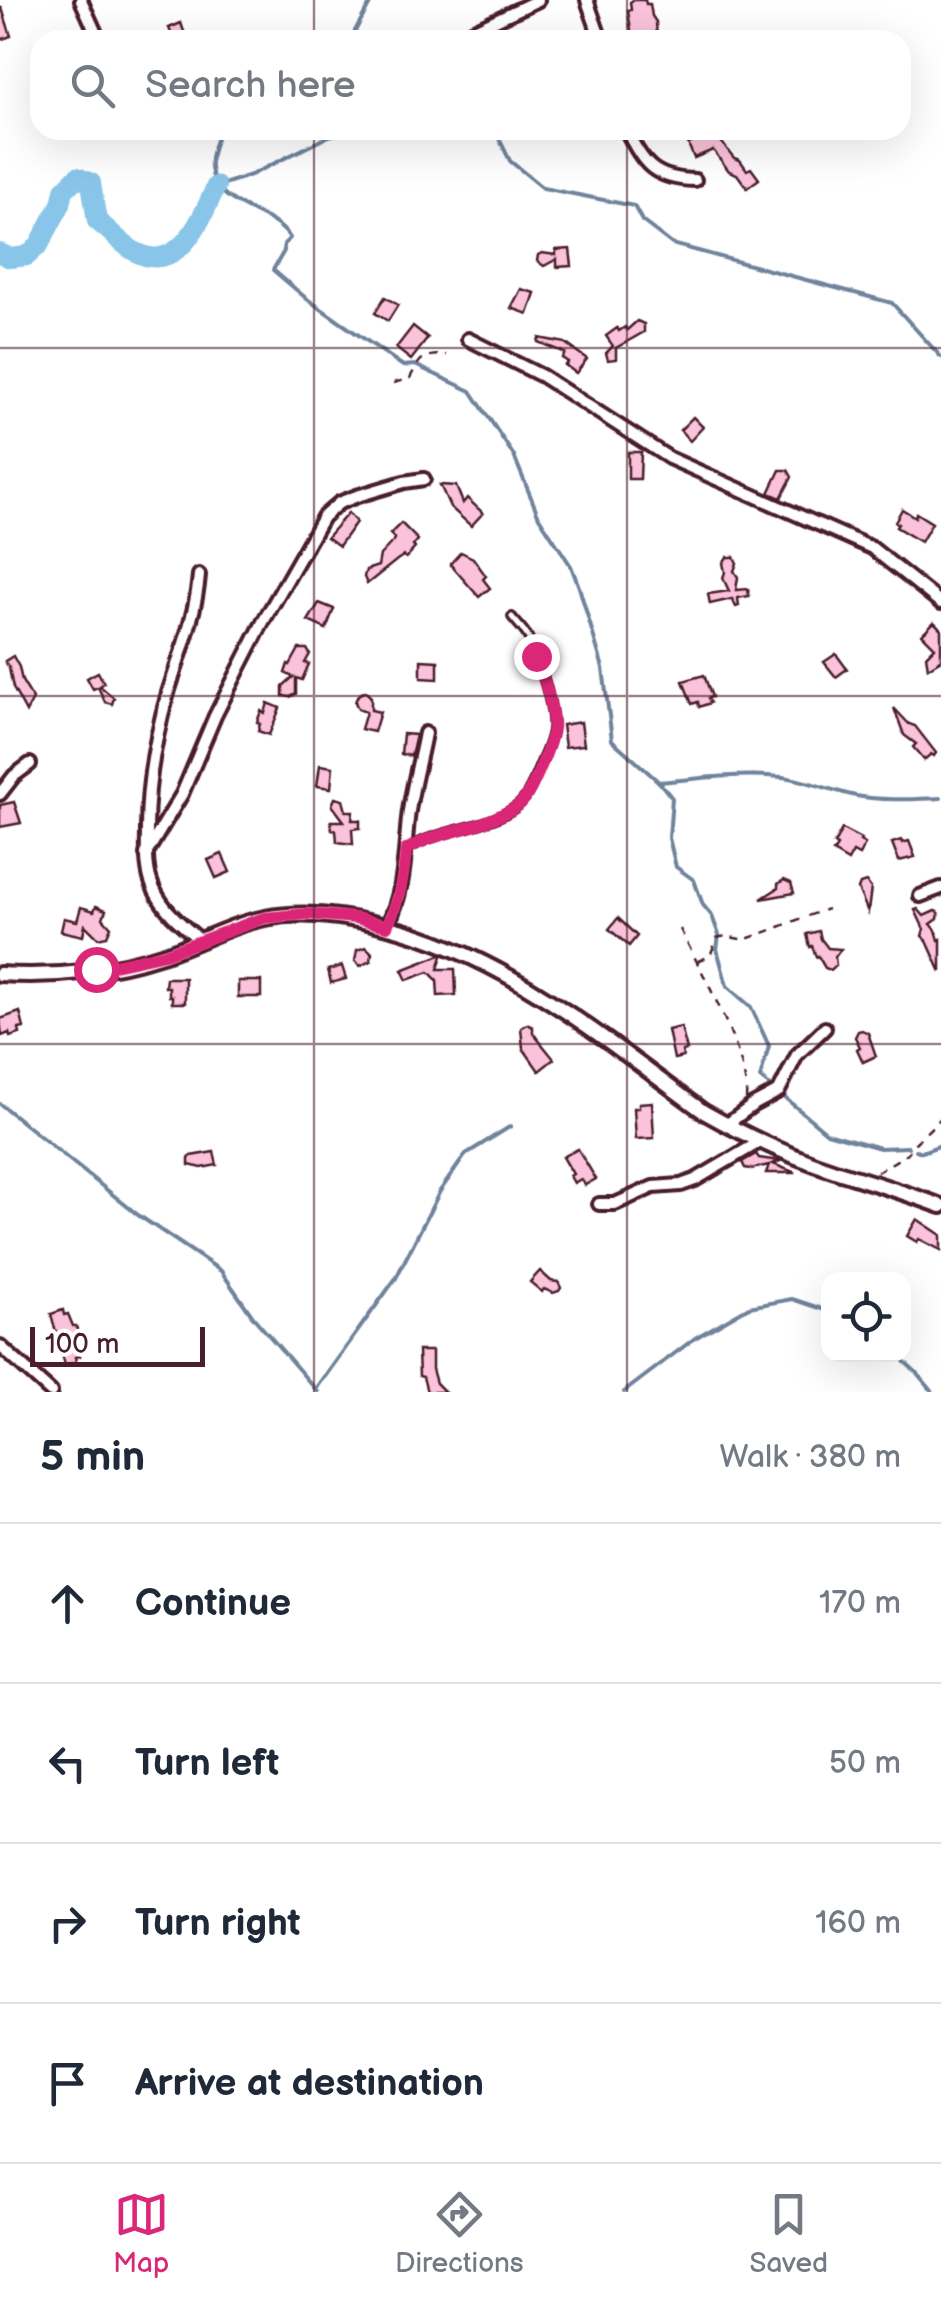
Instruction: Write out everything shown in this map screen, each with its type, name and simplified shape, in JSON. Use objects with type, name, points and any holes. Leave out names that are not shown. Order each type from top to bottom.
[{"type":"street","points":[[82,0],[95,30]]},
{"type":"street","points":[[474,30],[538,0]]},
{"type":"street","points":[[587,0],[598,30]]},
{"type":"street","points":[[631,140],[652,170],[679,180],[695,180]]},
{"type":"street","points":[[468,339],[542,376],[670,458],[872,548],[941,603]]},
{"type":"street","points":[[146,854],[182,794],[262,622],[322,517],[356,496],[424,479]]},
{"type":"street","points":[[199,574],[195,604],[167,696],[148,779],[146,854],[152,887],[172,916],[200,940]]},
{"type":"street","points":[[387,926],[404,878],[409,814],[425,733]]},
{"type":"street","points":[[0,794],[30,764]]},
{"type":"street","points":[[920,896],[941,888]]},
{"type":"street","points":[[0,974],[68,974],[130,963],[264,918],[307,914],[356,918],[411,932],[528,985],[726,1125],[834,1170],[941,1206]]},
{"type":"street","points":[[726,1125],[779,1091],[797,1055],[826,1028]]},
{"type":"street","points":[[599,1204],[614,1204],[639,1192],[695,1180],[761,1141]]},
{"type":"street","points":[[0,1346],[51,1392]]},
{"type":"lane","points":[[406,850],[437,834],[482,823],[514,808],[530,789],[553,726],[536,656],[526,633],[512,616]]},
{"type":"path","points":[[434,356],[440,348]]},
{"type":"path","points":[[394,383],[410,378],[415,366],[426,357],[447,355]]},
{"type":"path","points":[[696,962],[710,956],[712,946],[722,935],[747,938],[828,909]]},
{"type":"path","points":[[680,930],[741,1056],[747,1087],[744,1111]]},
{"type":"path","points":[[875,1183],[875,1174],[880,1169],[908,1154],[941,1118]]},
{"type":"building","points":[[645,0],[650,4],[656,30],[631,30],[630,2]]},
{"type":"building","points":[[0,8],[11,36],[0,40]]},
{"type":"building","points":[[720,140],[759,179],[747,188],[713,150],[694,158],[688,144]]},
{"type":"building","points":[[570,249],[572,266],[557,267],[557,259],[544,266],[537,261],[542,253],[556,255],[556,250]]},
{"type":"building","points":[[521,289],[535,293],[528,314],[511,308]]},
{"type":"building","points":[[385,297],[398,305],[388,321],[375,313]]},
{"type":"building","points":[[637,321],[644,324],[644,332],[616,348],[616,359],[608,360],[606,353],[613,346],[606,336],[617,328],[627,330]]},
{"type":"building","points":[[413,326],[428,338],[411,360],[396,348]]},
{"type":"building","points":[[539,338],[565,343],[587,359],[576,373],[565,365],[565,353],[538,342]]},
{"type":"building","points":[[693,417],[703,427],[690,441],[680,430]]},
{"type":"building","points":[[628,452],[641,452],[640,479],[628,479]]},
{"type":"building","points":[[780,470],[788,470],[792,477],[781,498],[769,493]]},
{"type":"building","points":[[440,485],[456,486],[463,503],[467,498],[483,513],[471,526],[450,507]]},
{"type":"building","points":[[902,509],[932,523],[921,542],[896,527]]},
{"type":"building","points":[[348,513],[356,522],[339,546],[327,537]]},
{"type":"building","points":[[401,523],[418,540],[415,548],[367,584],[366,570],[378,566],[380,555],[395,539],[390,534]]},
{"type":"building","points":[[461,552],[473,558],[486,576],[483,579],[490,588],[479,597],[450,564]]},
{"type":"building","points":[[727,557],[734,557],[737,563],[736,590],[748,589],[749,596],[738,598],[736,607],[732,599],[710,604],[708,594],[729,591],[723,578]]},
{"type":"building","points":[[319,603],[334,609],[326,629],[308,621]]},
{"type":"building","points":[[934,622],[941,629],[941,660],[928,668],[926,656],[935,647],[922,634]]},
{"type":"building","points":[[299,649],[307,649],[310,654],[305,663],[309,664],[302,680],[296,678],[296,694],[283,696],[283,686],[293,677],[285,673],[288,664]]},
{"type":"building","points":[[836,654],[847,669],[836,677],[824,662]]},
{"type":"building","points":[[13,656],[33,699],[26,712],[5,661]]},
{"type":"building","points":[[421,660],[438,661],[438,679],[421,678]]},
{"type":"building","points":[[98,672],[104,683],[100,686],[114,698],[112,704],[105,702],[98,687],[93,689],[87,678]]},
{"type":"building","points":[[704,675],[712,697],[708,698],[710,703],[699,707],[698,702],[692,704],[683,681]]},
{"type":"building","points":[[365,691],[371,697],[371,710],[380,712],[374,732],[361,729],[366,712],[358,709],[355,702]]},
{"type":"building","points":[[268,703],[280,708],[269,735],[258,731],[257,722]]},
{"type":"building","points":[[894,708],[915,726],[936,753],[934,756],[924,760],[913,747],[916,744],[904,735]]},
{"type":"building","points":[[581,722],[584,745],[565,747],[562,725]]},
{"type":"building","points":[[403,734],[416,735],[411,756],[401,754]]},
{"type":"building","points":[[320,765],[333,767],[331,788],[317,786]]},
{"type":"building","points":[[335,798],[343,800],[346,811],[353,811],[352,820],[360,820],[360,828],[352,829],[353,844],[337,842],[336,830],[332,830],[331,821],[344,821],[332,805]]},
{"type":"building","points":[[14,802],[21,823],[0,827],[0,805]]},
{"type":"building","points":[[842,829],[865,844],[859,855],[853,852],[848,861],[833,852]]},
{"type":"building","points":[[909,841],[915,857],[899,861],[892,843]]},
{"type":"building","points":[[222,854],[230,872],[216,878],[208,860]]},
{"type":"building","points":[[784,880],[791,883],[794,893],[761,899],[778,888]]},
{"type":"building","points":[[866,882],[871,888],[868,912],[858,889]]},
{"type":"building","points":[[96,906],[106,910],[103,918],[111,927],[107,936],[98,938],[85,925],[83,936],[61,931],[64,918],[77,921],[81,907],[94,911]]},
{"type":"building","points":[[915,910],[924,916],[939,913],[931,924],[941,939],[941,972],[922,936],[924,929]]},
{"type":"building","points":[[618,918],[637,936],[629,946],[609,929]]},
{"type":"building","points":[[819,931],[828,948],[841,949],[831,970],[825,968],[810,947],[807,934]]},
{"type":"building","points":[[366,947],[372,953],[371,961],[360,966],[355,961],[357,950]]},
{"type":"building","points":[[440,955],[438,969],[455,969],[456,995],[438,996],[437,980],[429,972],[407,980],[402,970]]},
{"type":"building","points":[[342,966],[346,979],[331,983],[328,970]]},
{"type":"building","points":[[166,978],[185,978],[185,1003],[172,1003],[169,987],[165,987]]},
{"type":"building","points":[[238,981],[261,981],[261,997],[238,997]]},
{"type":"building","points":[[20,1012],[24,1028],[19,1029],[20,1034],[2,1036],[0,1019]]},
{"type":"building","points":[[527,1024],[554,1059],[539,1071],[523,1048],[521,1028]]},
{"type":"building","points":[[681,1027],[687,1050],[682,1051],[683,1057],[674,1059],[668,1030]]},
{"type":"building","points":[[862,1030],[868,1033],[876,1056],[863,1062],[855,1037]]},
{"type":"building","points":[[652,1102],[654,1138],[636,1139],[634,1108],[639,1108],[639,1103]]},
{"type":"building","points":[[578,1149],[596,1179],[585,1185],[581,1179],[574,1183],[563,1157]]},
{"type":"building","points":[[214,1152],[217,1165],[189,1165],[191,1156]]},
{"type":"building","points":[[756,1154],[780,1161],[773,1164],[796,1173],[766,1173],[769,1165],[745,1168],[742,1162]]},
{"type":"building","points":[[917,1219],[941,1235],[941,1250],[907,1236]]},
{"type":"building","points":[[540,1271],[558,1282],[559,1291],[542,1292],[530,1282]]},
{"type":"building","points":[[63,1310],[76,1326],[80,1339],[80,1356],[75,1357],[76,1362],[65,1365],[51,1314]]},
{"type":"building","points":[[418,1351],[432,1351],[436,1383],[445,1392],[427,1392],[423,1377],[419,1376]]},
{"type":"waterway","points":[[356,30],[372,0]]},
{"type":"waterway","points":[[216,140],[211,168],[222,192],[270,220],[290,238],[273,270],[307,299],[403,366],[415,365],[471,391],[514,456],[539,517],[571,566],[579,587],[603,668],[612,740],[672,798],[669,838],[676,867],[694,880],[703,905],[712,916],[727,986],[751,1007],[769,1046],[760,1078],[775,1090]]},
{"type":"waterway","points":[[218,186],[251,175],[321,140]]},
{"type":"waterway","points":[[500,140],[510,161],[543,188],[634,206],[642,221],[672,244],[892,303],[941,357]]},
{"type":"waterway","points":[[0,253],[10,258],[27,256],[39,245],[61,204],[64,190],[77,177],[91,183],[97,221],[134,251],[150,257],[164,256],[187,240],[216,186]]},
{"type":"waterway","points":[[659,782],[766,776],[792,778],[867,798],[941,798]]},
{"type":"waterway","points":[[779,1093],[827,1133],[880,1148],[908,1147]]},
{"type":"waterway","points":[[0,1104],[138,1215],[221,1271],[253,1317],[318,1392]]},
{"type":"waterway","points":[[316,1389],[396,1278],[440,1191],[466,1154],[511,1126]]},
{"type":"waterway","points":[[916,1150],[922,1152],[941,1145]]},
{"type":"waterway","points":[[624,1392],[695,1338],[749,1307],[792,1299],[821,1309]]},
{"type":"waterway","points":[[905,1362],[933,1392]]},
{"type":"route","points":[[96,969],[165,954],[264,918],[307,914],[356,918],[387,926],[398,903],[406,850],[437,834],[482,823],[514,808],[530,789],[553,726],[536,656]]}]
